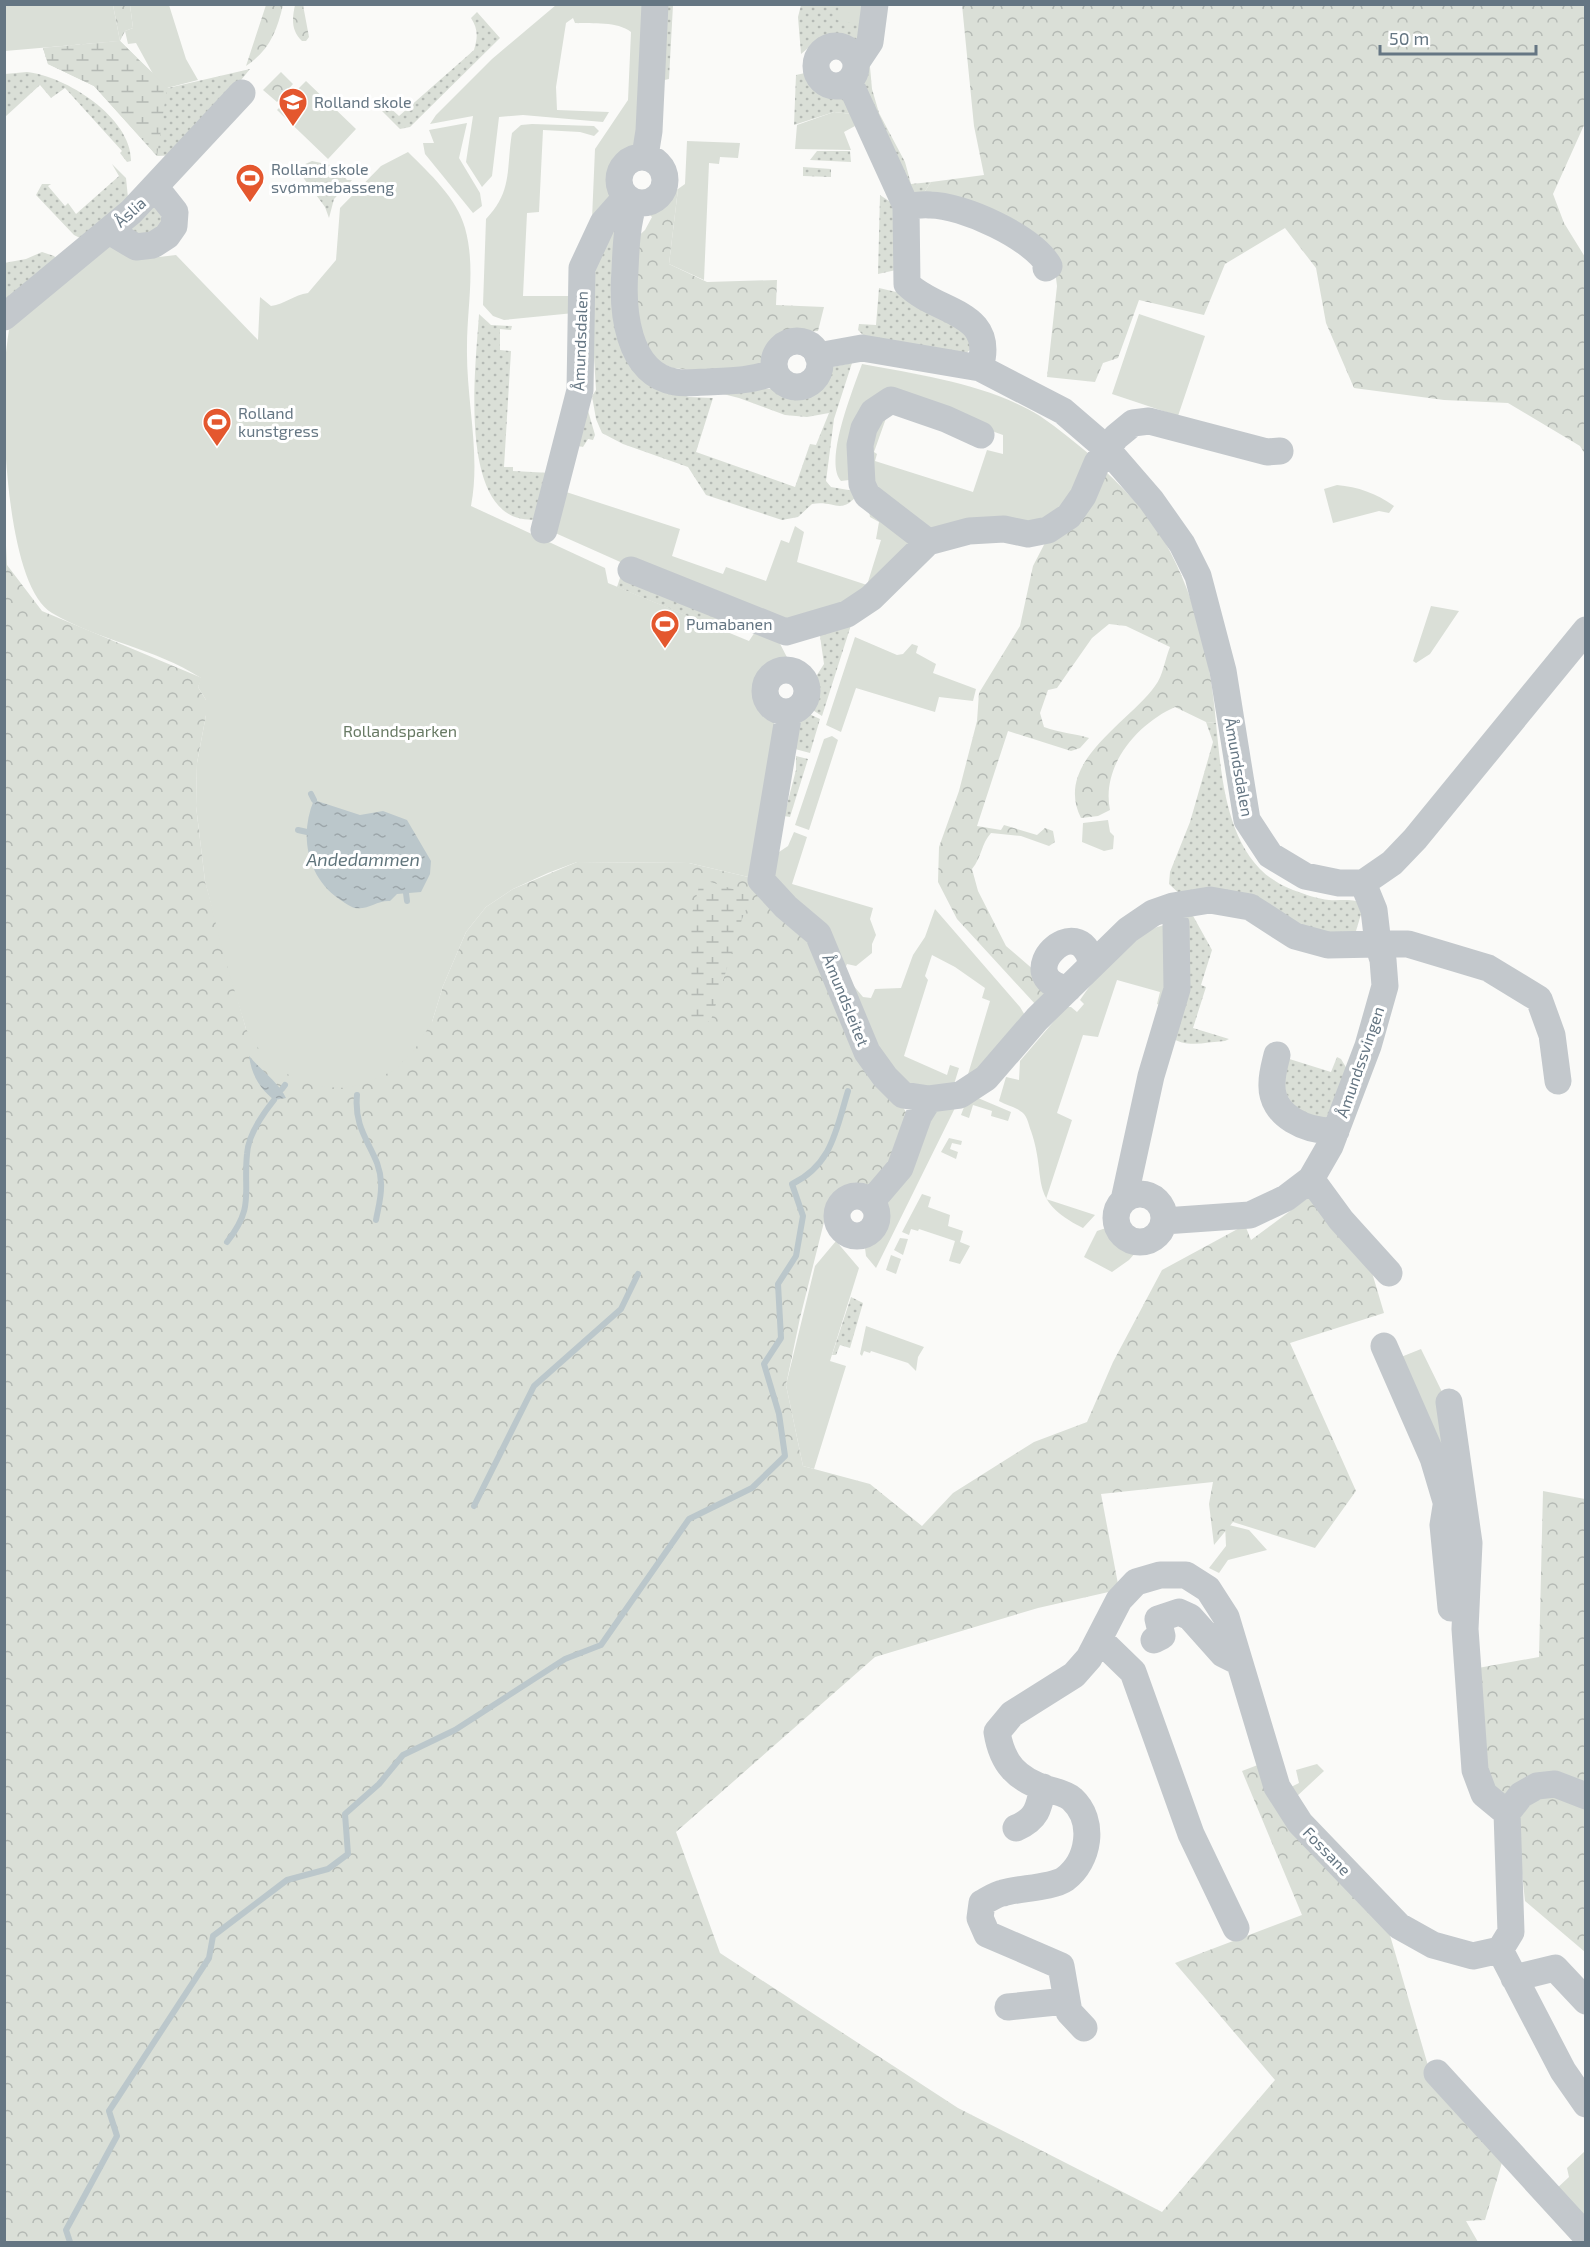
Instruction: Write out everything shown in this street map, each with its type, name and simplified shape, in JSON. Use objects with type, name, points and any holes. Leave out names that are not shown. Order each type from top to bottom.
[{"type":"street","points":[[645,156],[649,131],[655,4]]},
{"type":"street","points":[[875,4],[870,42],[853,72],[906,206],[907,284],[919,296],[964,316],[975,325],[982,338],[984,356],[980,368]]},
{"type":"street","name":"Åslia","points":[[4,317],[109,231],[156,188],[161,178],[242,93]]},
{"type":"street","name":"Åmundsdalen","points":[[645,156],[659,163],[665,178],[664,186],[655,199],[648,202],[630,199],[618,184],[620,170],[630,159],[645,156]]},
{"type":"street","points":[[109,231],[136,247],[153,245],[167,236],[174,226],[175,212],[156,188]]},
{"type":"street","name":"Åmundsdalen","points":[[630,199],[624,288],[628,328],[632,344],[644,363],[674,382],[750,381],[775,372],[784,383],[798,387],[805,386],[816,377],[818,356],[862,348],[980,368],[1063,411],[1106,448],[1151,500],[1182,544],[1198,576],[1223,671],[1247,820],[1270,855],[1305,876],[1339,883],[1363,883]]},
{"type":"street","name":"Åmundsdalen","points":[[544,530],[580,390],[582,268],[603,224],[630,199]]},
{"type":"street","points":[[906,206],[932,204],[965,213],[1012,233],[1043,256],[1049,266],[1046,268]]},
{"type":"street","points":[[928,542],[867,495],[862,484],[860,445],[864,428],[873,412],[891,400],[946,419],[981,435]]},
{"type":"street","points":[[631,570],[786,632],[847,614],[871,598],[928,542],[969,531],[1004,529],[1028,534],[1048,530],[1069,516],[1083,496],[1097,463],[1116,437],[1133,423],[1149,421],[1267,452],[1280,451]]},
{"type":"street","points":[[1558,1080],[1552,1035],[1539,999],[1488,968],[1408,944],[1378,944],[1374,910],[1363,883],[1392,863],[1415,839],[1586,630]]},
{"type":"street","name":"Åmundsleitet","points":[[786,632],[799,674],[793,671],[779,671],[773,674],[765,686],[766,699],[770,705],[782,712],[789,712],[761,880],[786,907],[818,934],[867,1053],[885,1077],[903,1095],[929,1099],[960,1095],[986,1078],[1037,1019],[1128,930],[1153,913],[1173,906],[1210,900],[1250,907],[1295,936],[1328,945],[1378,944]]},
{"type":"street","points":[[1124,1200],[1139,1194],[1155,1199],[1163,1212],[1164,1221],[1158,1234],[1144,1242],[1130,1240],[1123,1235],[1116,1222],[1118,1209],[1124,1200],[1151,1076],[1177,989],[1176,924]]},
{"type":"street","points":[[1068,989],[1053,984],[1048,978],[1045,963],[1051,949],[1058,944],[1073,942],[1087,951],[1092,965]]},
{"type":"street","name":"Åmundssvingen","points":[[1164,1221],[1250,1215],[1286,1198],[1311,1179],[1336,1131],[1368,1046],[1385,986],[1383,960],[1378,944]]},
{"type":"street","points":[[1277,1055],[1272,1083],[1281,1107],[1292,1119],[1310,1130],[1336,1131]]},
{"type":"street","points":[[871,1202],[900,1168],[919,1115],[929,1099]]},
{"type":"street","points":[[1311,1179],[1341,1220],[1389,1273]]},
{"type":"street","points":[[1384,1346],[1433,1458],[1467,1569]]},
{"type":"street","points":[[1449,1402],[1469,1543],[1465,1629],[1475,1770],[1484,1794],[1507,1813]]},
{"type":"street","points":[[1446,1502],[1443,1525],[1451,1608]]},
{"type":"street","name":"Fossane","points":[[1084,2028],[1069,2012],[1061,1966],[987,1934],[980,1918],[982,1903],[1000,1893],[1062,1881],[1079,1866],[1087,1847],[1087,1832],[1082,1813],[1072,1798],[1031,1784],[1013,1770],[1000,1753],[997,1732],[1012,1714],[1074,1675],[1089,1658],[1119,1600],[1136,1582],[1160,1575],[1186,1575],[1209,1589],[1226,1617],[1277,1787],[1300,1823],[1399,1926],[1433,1945],[1473,1956],[1500,1950]]},
{"type":"street","points":[[1154,1640],[1162,1636],[1158,1619],[1179,1612],[1190,1617],[1223,1654],[1239,1662]]},
{"type":"street","points":[[1099,1639],[1133,1672],[1191,1834],[1236,1928]]},
{"type":"street","points":[[1586,1796],[1556,1784],[1537,1786],[1521,1795],[1507,1813],[1511,1932],[1500,1950],[1563,2071],[1586,2104]]},
{"type":"street","points":[[1016,1828],[1028,1823],[1038,1813],[1043,1787]]},
{"type":"street","points":[[1515,1978],[1555,1968],[1586,2001]]},
{"type":"street","points":[[1008,2007],[1066,2001]]},
{"type":"street","points":[[1437,2073],[1586,2236]]},
{"type":"green space","points":[[5,4],[113,5],[120,41],[5,51]]},
{"type":"green space","points":[[113,5],[130,5],[133,28],[125,31],[120,41]]},
{"type":"green space","points":[[130,5],[169,5],[186,59],[198,80],[167,88],[153,74],[136,43],[128,44],[125,31],[133,28]]},
{"type":"green space","points":[[266,5],[283,5],[278,23],[271,40],[261,54],[246,66]]},
{"type":"green space","points":[[295,5],[303,5],[309,37],[306,41],[298,37],[294,28]]},
{"type":"green space","points":[[556,5],[653,5],[635,148],[613,167],[610,179],[612,195],[592,219],[595,149],[628,100],[631,32],[625,28],[605,24],[575,23],[573,18],[566,23],[556,87],[557,110],[609,112],[603,122],[523,115],[499,117],[492,176],[482,187],[466,162],[473,116],[430,124],[436,115],[492,59]]},
{"type":"green space","points":[[663,5],[673,5],[669,79],[660,81]]},
{"type":"green space","points":[[801,5],[871,5],[870,18],[855,42],[838,37],[826,37],[801,54],[798,17]]},
{"type":"green space","points":[[839,5],[866,5],[860,22],[856,24],[837,20]]},
{"type":"green space","points":[[962,5],[1585,5],[1585,123],[1553,194],[1564,223],[1585,257],[1585,454],[1580,446],[1508,403],[1444,400],[1354,388],[1326,323],[1316,268],[1285,228],[1225,264],[1204,315],[1139,300],[1118,358],[1103,363],[1095,382],[1047,377],[1057,286],[1053,254],[920,199],[931,182],[984,175],[974,126]]},
{"type":"green space","points":[[477,12],[500,38],[410,127],[400,129],[382,111],[388,106],[399,116],[474,50],[477,33],[471,18]]},
{"type":"green space","points":[[120,41],[168,88],[250,69],[180,155],[157,156],[94,86],[48,64],[43,48]]},
{"type":"green space","points":[[120,41],[167,88],[157,156],[94,86],[48,64],[43,48]]},
{"type":"green space","points":[[869,56],[872,89],[879,113],[905,162],[911,184],[931,182],[920,199],[912,198],[859,81]]},
{"type":"green space","points":[[27,72],[60,82],[94,102],[121,130],[128,145],[131,161],[127,162],[120,153],[122,151],[65,88],[51,98],[40,85],[5,117],[5,74]]},
{"type":"green space","points":[[281,72],[293,84],[277,102],[263,90]]},
{"type":"green space","points":[[805,73],[823,91],[844,94],[852,114],[834,112],[794,125],[796,75]]},
{"type":"green space","points":[[306,81],[356,129],[328,159],[277,110]]},
{"type":"green space","points":[[834,112],[852,114],[855,126],[844,132],[851,150],[795,149],[797,125]]},
{"type":"green space","points":[[467,123],[459,158],[480,193],[482,206],[473,213],[425,154],[423,143],[434,143],[429,130]]},
{"type":"green space","points":[[521,125],[594,126],[599,131],[594,136],[580,132],[543,130],[539,212],[527,213],[523,296],[576,296],[574,313],[504,320],[493,316],[483,305],[486,219],[495,209],[505,189],[512,133]]},
{"type":"green space","points":[[687,141],[740,143],[738,158],[720,157],[719,164],[709,163],[704,280],[669,264],[678,189],[685,184]]},
{"type":"green space","points":[[817,151],[850,151],[851,162],[810,160]]},
{"type":"green space","name":"Rollandsparken","points":[[408,152],[433,177],[456,206],[468,243],[470,272],[467,367],[474,447],[474,486],[471,506],[605,568],[608,583],[749,641],[755,632],[777,638],[791,665],[765,675],[758,689],[762,704],[776,726],[761,880],[689,863],[577,862],[513,889],[486,907],[466,932],[443,986],[432,1022],[413,1052],[393,1071],[361,1085],[340,1088],[319,1086],[292,1077],[268,1061],[246,1029],[205,881],[196,806],[197,763],[206,715],[206,700],[198,687],[201,678],[165,659],[70,623],[52,613],[37,597],[25,570],[16,536],[10,498],[4,421],[5,358],[12,311],[109,231],[142,259],[176,255],[258,340],[260,297],[271,306],[308,293],[336,260],[340,208],[381,166]]},
{"type":"green space","points":[[312,161],[335,166],[347,180],[352,180],[334,199],[329,218],[325,207],[299,172],[303,165]]},
{"type":"green space","points":[[112,164],[126,178],[128,198],[80,238],[74,235],[36,195],[42,184],[51,184],[48,186],[65,206],[68,203],[76,214],[119,176]]},
{"type":"green space","points":[[803,167],[831,169],[831,177],[803,176]]},
{"type":"green space","points":[[678,189],[669,264],[707,282],[777,280],[776,305],[824,307],[818,331],[785,334],[772,342],[761,366],[747,377],[673,368],[652,360],[637,334],[631,243],[645,230],[652,217],[644,209]]},
{"type":"green space","points":[[880,195],[895,205],[896,270],[878,274]]},
{"type":"green space","points":[[151,202],[160,209],[164,229],[139,237],[127,228]]},
{"type":"green space","points":[[615,220],[666,389],[689,397],[713,398],[696,452],[795,487],[810,444],[816,445],[829,413],[807,417],[785,415],[739,398],[695,387],[774,389],[797,400],[810,395],[819,388],[832,367],[852,363],[834,419],[826,481],[831,487],[860,492],[853,500],[843,506],[812,504],[798,517],[782,520],[706,495],[688,467],[623,444],[602,433],[596,419],[592,396],[596,390],[589,276]]},
{"type":"green space","points":[[42,252],[54,256],[59,261],[5,311],[4,263],[26,259]]},
{"type":"green space","points":[[879,288],[896,292],[965,325],[973,348],[963,355],[864,336],[858,330],[859,324],[876,325]]},
{"type":"green space","points":[[479,314],[491,325],[512,326],[511,330],[500,329],[500,350],[511,351],[504,467],[513,467],[513,471],[551,473],[541,519],[513,516],[494,500],[482,474],[476,441],[474,405]]},
{"type":"green space","points":[[1139,314],[1205,336],[1178,416],[1112,394]]},
{"type":"green space","points":[[862,364],[954,382],[999,396],[1040,416],[1095,459],[1069,500],[1039,527],[1021,529],[998,524],[969,525],[940,534],[928,534],[876,497],[866,475],[866,438],[876,417],[890,407],[874,452],[877,454],[875,461],[973,492],[987,450],[1003,454],[1003,435],[888,394],[869,407],[860,427],[857,479],[841,481],[836,471],[838,442],[847,406]]},
{"type":"green space","points":[[585,400],[595,435],[593,440],[588,439],[583,447],[579,446]]},
{"type":"green space","points":[[1104,470],[1133,499],[1159,532],[1182,577],[1199,624],[1205,649],[1216,723],[1206,722],[1175,707],[1148,724],[1135,735],[1117,763],[1111,778],[1110,810],[1098,816],[1081,818],[1075,798],[1077,779],[1085,761],[1158,682],[1170,647],[1126,626],[1109,624],[1092,638],[1057,688],[1048,690],[1040,713],[1044,727],[1089,738],[1080,748],[1071,751],[1008,731],[977,826],[1001,830],[1004,825],[1037,835],[1045,828],[1053,831],[1055,842],[1049,846],[1021,836],[991,833],[972,869],[978,891],[1006,946],[1035,971],[1049,995],[1036,1005],[957,919],[938,882],[939,847],[959,791],[977,721],[979,693],[1020,626],[1033,566],[1047,539]]},
{"type":"green space","points":[[1337,485],[1367,491],[1394,506],[1389,513],[1379,511],[1333,523],[1324,489]]},
{"type":"green space","points":[[560,490],[680,529],[672,556],[723,574],[726,567],[766,581],[781,540],[789,543],[795,526],[804,532],[797,562],[867,585],[881,540],[876,539],[879,522],[870,517],[869,511],[928,542],[871,598],[780,625],[663,581],[553,532]]},
{"type":"green space","points":[[4,506],[7,565],[42,611],[202,678],[198,687],[206,700],[206,715],[197,763],[196,806],[205,881],[246,1029],[432,1022],[443,986],[466,932],[486,907],[513,889],[577,862],[689,863],[761,880],[821,952],[910,1120],[905,1147],[873,1187],[843,1198],[826,1214],[786,1385],[803,1466],[870,1484],[922,1526],[953,1493],[1034,1442],[1087,1422],[1113,1362],[1162,1270],[1245,1225],[1251,1240],[1313,1194],[1365,1249],[1384,1313],[1290,1343],[1356,1491],[1315,1548],[1233,1522],[1214,1545],[1209,1504],[1213,1482],[1101,1494],[1118,1584],[1113,1591],[1038,1608],[875,1657],[676,1832],[720,1953],[958,2108],[1162,2212],[1275,2080],[1175,1963],[1302,1915],[1242,1771],[1263,1763],[1380,1901],[1429,2069],[1503,2159],[1485,2220],[1466,2221],[1478,2242],[5,2242]]},
{"type":"green space","points":[[622,572],[735,616],[729,633],[617,587]]},
{"type":"green space","points":[[1431,606],[1459,611],[1430,654],[1416,663],[1413,661]]},
{"type":"green space","points":[[852,622],[822,716],[811,709],[814,700],[815,678],[824,664],[819,629]]},
{"type":"green space","points":[[855,637],[897,655],[903,654],[912,644],[918,646],[916,653],[936,664],[933,673],[976,689],[973,701],[939,697],[935,712],[856,688],[841,732],[826,725]]},
{"type":"green space","points":[[807,713],[820,719],[810,753],[795,749],[798,720]]},
{"type":"green space","points":[[1206,722],[1216,723],[1221,771],[1232,820],[1241,842],[1254,862],[1271,878],[1293,890],[1325,899],[1356,901],[1362,911],[1356,931],[1340,938],[1182,896],[1169,884],[1170,872],[1190,822],[1213,742]]},
{"type":"green space","points":[[832,736],[838,740],[809,830],[795,825],[824,739]]},
{"type":"green space","points":[[796,756],[808,759],[790,817],[784,816],[796,770]]},
{"type":"green space","points":[[1108,820],[1110,832],[1114,836],[1113,849],[1104,851],[1082,842],[1083,823]]},
{"type":"green space","points":[[794,832],[807,837],[792,884],[873,908],[870,919],[876,935],[872,944],[872,953],[856,966],[847,964],[843,973],[863,997],[871,998],[875,989],[901,988],[913,955],[925,937],[935,909],[1020,1007],[1026,1017],[966,1081],[990,1001],[982,998],[985,988],[955,967],[932,955],[925,976],[928,980],[904,1056],[947,1075],[950,1065],[959,1068],[952,1091],[906,1088],[775,889],[773,856],[788,846]]},
{"type":"green space","points":[[701,879],[752,895],[742,919],[711,1020],[689,1033],[689,925]]},
{"type":"green space","points":[[1192,914],[1212,950],[1201,985],[1206,987],[1193,1028],[1229,1039],[1225,1041],[1189,1044],[1168,1036],[1179,918]]},
{"type":"green space","points":[[1170,924],[1168,1008],[1157,1004],[1160,992],[1117,980],[1098,1037],[1083,1035],[1057,1113],[1072,1120],[1046,1198],[1036,1148],[1026,1118],[1018,1110],[999,1101],[1006,1077],[1019,1080],[1020,1061],[1066,1007],[1071,1007],[1077,1012],[1084,1004],[1080,1000],[1097,976],[1119,953],[1144,933]]},
{"type":"green space","points":[[1283,1057],[1331,1072],[1337,1057],[1341,1059],[1347,1069],[1332,1114],[1319,1121],[1299,1116],[1279,1081]]},
{"type":"green space","points":[[978,1098],[1011,1112],[1008,1121],[991,1116],[992,1111],[973,1105],[969,1118],[961,1115],[964,1107]]},
{"type":"green space","points":[[955,1107],[876,1268],[866,1256],[865,1248],[935,1110]]},
{"type":"green space","points":[[949,1138],[962,1141],[961,1145],[952,1143],[950,1149],[958,1152],[956,1159],[941,1152]]},
{"type":"green space","points":[[922,1194],[931,1197],[928,1207],[950,1215],[948,1226],[963,1231],[960,1242],[970,1246],[960,1264],[949,1261],[955,1241],[919,1229],[918,1231],[911,1229],[909,1235],[902,1232]]},
{"type":"green space","points":[[1047,1199],[1095,1215],[1083,1228],[1065,1218],[1053,1208]]},
{"type":"green space","points":[[1106,1228],[1122,1240],[1144,1243],[1129,1260],[1112,1272],[1084,1257],[1097,1231]]},
{"type":"green space","points":[[900,1238],[908,1239],[903,1255],[894,1250]]},
{"type":"green space","points":[[836,1241],[859,1268],[830,1361],[846,1366],[814,1469],[803,1466],[786,1385],[815,1266]]},
{"type":"green space","points":[[891,1255],[901,1259],[896,1274],[886,1270]]},
{"type":"green space","points":[[851,1297],[863,1303],[850,1348],[840,1345],[836,1355],[832,1355]]},
{"type":"green space","points":[[866,1326],[924,1347],[918,1357],[916,1371],[908,1363],[871,1351],[870,1353],[864,1351],[862,1356],[860,1354]]},
{"type":"green space","points":[[1421,1349],[1445,1398],[1443,1441],[1435,1448],[1396,1359]]},
{"type":"green space","points":[[1543,1491],[1585,1499],[1585,1952],[1525,1901],[1516,1817],[1475,1782],[1467,1670],[1539,1657]]},
{"type":"green space","points":[[1225,1524],[1249,1530],[1267,1550],[1228,1560],[1219,1573],[1209,1568],[1226,1546]]},
{"type":"green space","points":[[1317,1764],[1324,1771],[1295,1798],[1289,1788],[1299,1783],[1296,1770]]},
{"type":"green space","points":[[1585,2151],[1585,2214],[1579,2220],[1554,2191],[1569,2177],[1567,2168]]},
{"type":"water","name":"Andedammen","points":[[314,800],[360,815],[383,811],[407,820],[431,861],[430,874],[421,892],[397,894],[390,901],[355,908],[328,890],[319,879],[309,854],[307,827]]},
{"type":"water","points":[[249,1056],[275,1082],[286,1098],[274,1100],[264,1090],[254,1075]]},
{"type":"waterway","points":[[311,794],[314,800]]},
{"type":"waterway","points":[[298,830],[307,832]]},
{"type":"waterway","points":[[406,893],[407,901]]},
{"type":"waterway","points":[[282,1089],[285,1085]]},
{"type":"waterway","points":[[70,2242],[66,2230],[117,2136],[109,2111],[209,1958],[213,1936],[287,1880],[328,1869],[348,1854],[345,1814],[379,1784],[403,1755],[455,1730],[565,1659],[601,1645],[689,1519],[752,1488],[785,1456],[779,1414],[764,1364],[781,1338],[778,1284],[796,1256],[803,1216],[792,1184],[816,1167],[824,1157],[836,1133],[848,1091]]},
{"type":"waterway","points":[[357,1095],[359,1121],[380,1171],[381,1192],[376,1220]]},
{"type":"waterway","points":[[227,1242],[236,1230],[245,1209],[247,1154],[250,1140],[260,1119],[274,1100]]},
{"type":"waterway","points":[[474,1506],[534,1386],[621,1309],[638,1274]]},
{"type":"place","name":"Rolland skole","points":[[293,128]]},
{"type":"place","name":"Rolland skole svømmebasseng","points":[[250,204]]},
{"type":"place","name":"Rolland kunstgress","points":[[217,448]]},
{"type":"place","name":"Pumabanen","points":[[665,650]]}]
